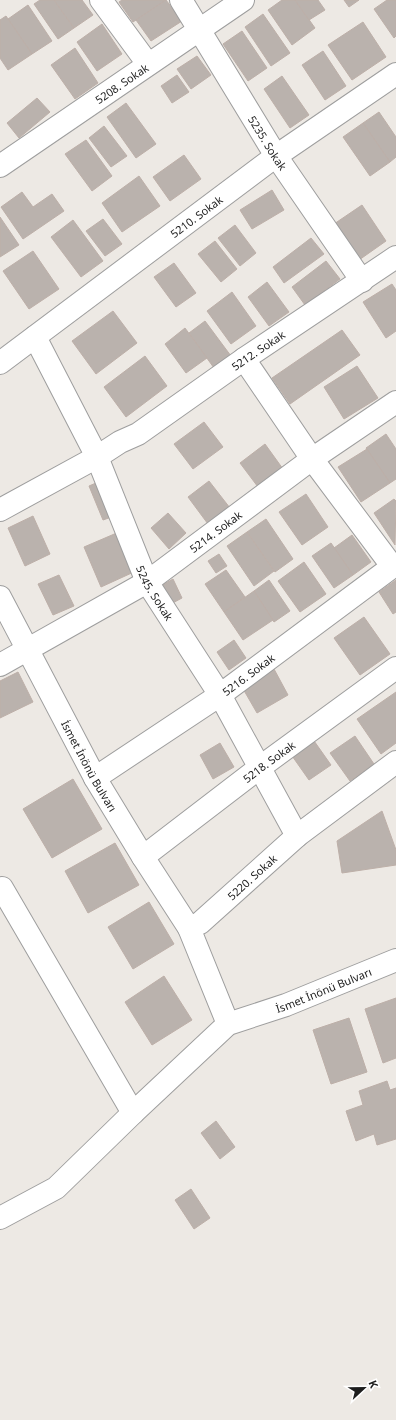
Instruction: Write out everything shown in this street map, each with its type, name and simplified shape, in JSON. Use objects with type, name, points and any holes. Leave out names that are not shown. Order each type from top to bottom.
[{"type":"street","points":[[101,0],[148,64]]},
{"type":"street","name":"5235. Sokak","points":[[181,0],[199,32],[276,156],[362,281]]},
{"type":"street","name":"5208. Sokak","points":[[0,166],[148,64],[199,32],[243,0]]},
{"type":"street","name":"5210. Sokak","points":[[0,363],[276,156],[396,74]]},
{"type":"street","name":"5212. Sokak","points":[[0,510],[97,457],[120,442],[138,434],[244,359],[362,281],[394,264]]},
{"type":"street","name":"5245. Sokak","points":[[36,337],[97,457],[147,582],[220,695],[297,836]]},
{"type":"street","points":[[244,359],[312,459],[394,565]]},
{"type":"street","name":"5214. Sokak","points":[[0,665],[147,582],[312,459],[396,402]]},
{"type":"street","name":"5216. Sokak","points":[[95,778],[220,695],[394,565]]},
{"type":"street","name":"İsmet İnönü Bulvarı","points":[[0,597],[95,778],[188,928]]},
{"type":"street","name":"5218. Sokak","points":[[143,857],[259,768],[396,668]]},
{"type":"street","name":"5220. Sokak","points":[[188,928],[200,923],[297,836],[396,762]]},
{"type":"street","points":[[2,888],[133,1113]]},
{"type":"street","points":[[0,1218],[56,1188],[228,1024],[188,928]]},
{"type":"street","name":"İsmet İnönü Bulvarı","points":[[228,1024],[286,1004],[396,960]]},
{"type":"building","points":[[40,0],[54,0],[74,28],[58,39],[34,4]]},
{"type":"building","points":[[54,0],[82,0],[93,15],[74,28]]},
{"type":"building","points":[[122,0],[166,0],[133,22],[119,2]]},
{"type":"building","points":[[166,0],[182,21],[151,41],[136,20]]},
{"type":"building","points":[[282,0],[295,0],[315,28],[292,45],[268,10]]},
{"type":"building","points":[[295,0],[318,0],[325,10],[309,20]]},
{"type":"building","points":[[344,0],[359,0],[349,7]]},
{"type":"building","points":[[387,0],[396,0],[396,36],[394,38],[374,9]]},
{"type":"building","points":[[28,5],[52,41],[32,54],[8,19]]},
{"type":"building","points":[[263,14],[290,53],[271,66],[245,27]]},
{"type":"building","points":[[6,16],[32,54],[8,70],[0,58],[0,20]]},
{"type":"building","points":[[363,22],[386,57],[352,80],[328,45]]},
{"type":"building","points":[[102,24],[122,54],[97,71],[77,42]]},
{"type":"building","points":[[242,31],[267,68],[248,81],[223,44]]},
{"type":"building","points":[[75,48],[98,83],[75,99],[51,65]]},
{"type":"building","points":[[323,51],[346,86],[325,100],[302,65]]},
{"type":"building","points":[[197,56],[211,75],[191,89],[177,69]]},
{"type":"building","points":[[177,75],[189,92],[172,103],[161,86]]},
{"type":"building","points":[[282,76],[309,115],[290,128],[264,89]]},
{"type":"building","points":[[37,98],[50,112],[19,138],[7,123]]},
{"type":"building","points":[[126,103],[156,144],[136,158],[107,117]]},
{"type":"building","points":[[379,112],[396,137],[396,157],[390,162],[363,123]]},
{"type":"building","points":[[363,123],[390,162],[370,176],[343,137]]},
{"type":"building","points":[[104,126],[127,156],[111,167],[89,138]]},
{"type":"building","points":[[86,140],[112,176],[92,191],[65,154]]},
{"type":"building","points":[[184,155],[201,179],[170,201],[153,177]]},
{"type":"building","points":[[139,176],[160,206],[122,232],[102,203]]},
{"type":"building","points":[[272,190],[284,210],[252,229],[240,210]]},
{"type":"building","points":[[22,192],[33,207],[52,194],[64,211],[23,239],[1,207]]},
{"type":"building","points":[[362,205],[386,241],[359,260],[334,224]]},
{"type":"building","points":[[0,217],[19,245],[0,257]]},
{"type":"building","points":[[103,219],[122,244],[105,256],[86,231]]},
{"type":"building","points":[[73,220],[103,261],[81,277],[51,237]]},
{"type":"building","points":[[235,225],[256,253],[240,266],[218,238]]},
{"type":"building","points":[[311,238],[324,254],[284,283],[273,267]]},
{"type":"building","points":[[215,241],[237,269],[221,282],[198,254]]},
{"type":"building","points":[[33,251],[59,289],[29,309],[3,271]]},
{"type":"building","points":[[326,261],[340,279],[305,305],[292,287]]},
{"type":"building","points":[[174,263],[196,293],[176,307],[154,277]]},
{"type":"building","points":[[267,282],[289,312],[269,326],[248,297]]},
{"type":"building","points":[[392,284],[396,290],[396,331],[386,338],[363,302]]},
{"type":"building","points":[[232,292],[256,326],[231,344],[207,311]]},
{"type":"building","points":[[113,311],[137,343],[96,374],[72,341]]},
{"type":"building","points":[[205,321],[231,356],[214,368],[189,333]]},
{"type":"building","points":[[185,328],[207,358],[186,373],[165,344]]},
{"type":"building","points":[[342,330],[360,355],[290,404],[272,378]]},
{"type":"building","points":[[145,356],[167,386],[126,417],[104,387]]},
{"type":"building","points":[[357,366],[378,398],[344,419],[324,387]]},
{"type":"building","points":[[204,422],[223,447],[193,469],[174,444]]},
{"type":"building","points":[[386,434],[396,449],[396,479],[390,483],[366,448]]},
{"type":"building","points":[[265,444],[283,469],[258,487],[240,463]]},
{"type":"building","points":[[367,449],[390,483],[361,502],[338,467]]},
{"type":"building","points":[[103,480],[117,515],[103,520],[89,486]]},
{"type":"building","points":[[209,481],[230,508],[208,524],[188,497]]},
{"type":"building","points":[[306,494],[328,527],[302,545],[279,512]]},
{"type":"building","points":[[394,499],[396,501],[395,545],[374,513]]},
{"type":"building","points":[[168,513],[186,533],[169,549],[151,528]]},
{"type":"building","points":[[33,516],[50,554],[25,566],[8,528]]},
{"type":"building","points":[[266,519],[293,559],[275,572],[247,532]]},
{"type":"building","points":[[119,532],[136,571],[101,587],[84,547]]},
{"type":"building","points":[[247,532],[274,571],[254,586],[227,546]]},
{"type":"building","points":[[352,535],[371,562],[353,575],[334,548]]},
{"type":"building","points":[[331,543],[353,575],[334,588],[312,556]]},
{"type":"building","points":[[219,554],[227,566],[216,573],[208,561]]},
{"type":"building","points":[[304,562],[326,594],[300,612],[278,581]]},
{"type":"building","points":[[226,570],[245,597],[224,612],[205,584]]},
{"type":"building","points":[[59,575],[74,606],[53,615],[38,584]]},
{"type":"building","points":[[173,579],[182,598],[167,606],[157,588]]},
{"type":"building","points":[[269,580],[290,611],[274,622],[254,591]]},
{"type":"building","points":[[396,580],[396,612],[393,614],[379,592]]},
{"type":"building","points":[[254,591],[273,620],[243,640],[224,612]]},
{"type":"building","points":[[364,617],[390,654],[360,675],[334,638]]},
{"type":"building","points":[[234,640],[246,658],[229,670],[217,652]]},
{"type":"building","points":[[274,669],[288,695],[257,713],[242,687]]},
{"type":"building","points":[[18,672],[33,702],[0,718],[0,681]]},
{"type":"building","points":[[396,692],[396,743],[381,754],[357,719]]},
{"type":"building","points":[[355,736],[374,764],[350,781],[330,753]]},
{"type":"building","points":[[312,738],[331,765],[309,780],[290,753]]},
{"type":"building","points":[[220,743],[234,767],[213,779],[200,755]]},
{"type":"building","points":[[73,779],[102,829],[52,858],[23,809]]},
{"type":"building","points":[[382,811],[396,850],[396,865],[342,873],[337,841]]},
{"type":"building","points":[[115,843],[139,885],[88,913],[65,871]]},
{"type":"building","points":[[149,902],[174,944],[133,969],[108,927]]},
{"type":"building","points":[[164,976],[192,1020],[152,1045],[125,1002]]},
{"type":"building","points":[[396,998],[396,1058],[383,1063],[365,1009]]},
{"type":"building","points":[[349,1018],[367,1072],[331,1084],[313,1030]]},
{"type":"building","points":[[387,1081],[390,1090],[396,1088],[396,1139],[377,1145],[374,1134],[356,1141],[346,1111],[363,1105],[359,1091]]},
{"type":"building","points":[[216,1121],[235,1147],[220,1159],[201,1133]]},
{"type":"building","points":[[191,1189],[210,1218],[194,1229],[175,1200]]}]
